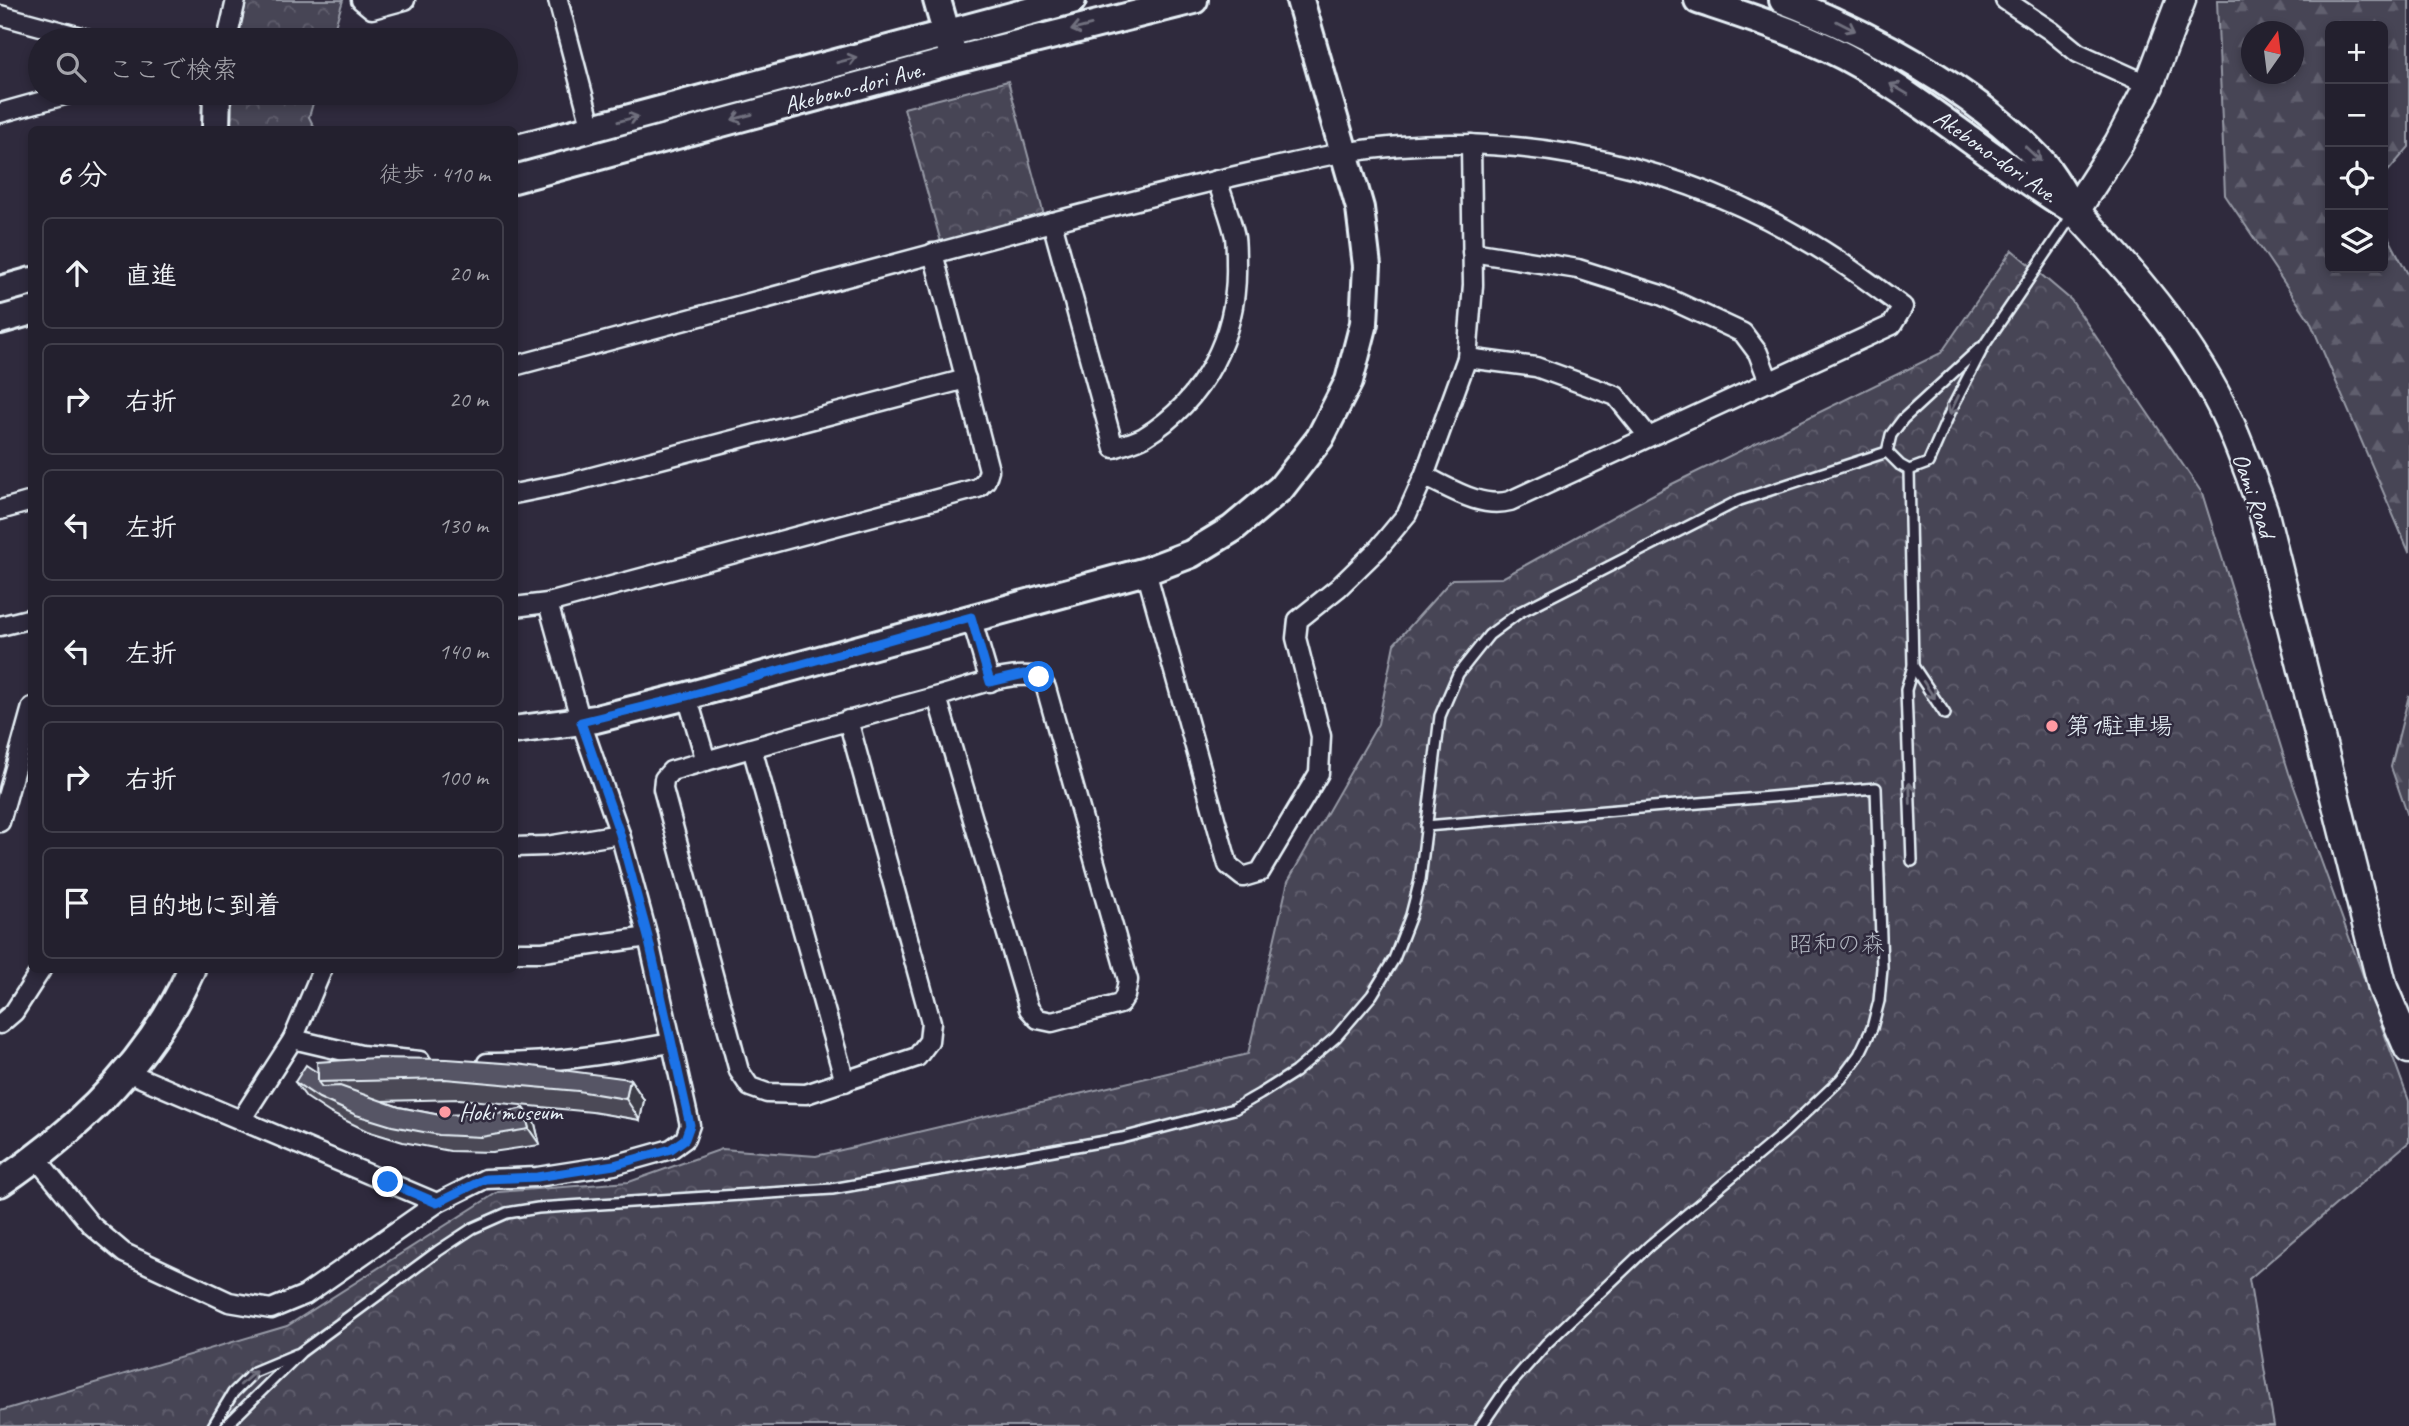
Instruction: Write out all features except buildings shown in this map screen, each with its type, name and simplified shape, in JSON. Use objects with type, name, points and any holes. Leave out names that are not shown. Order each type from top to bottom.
[{"type":"main road","points":[[2075,211],[2119,143],[2149,85],[2181,0]]},
{"type":"main road","name":"Oami Road","points":[[2075,211],[2123,262],[2169,320],[2222,406],[2240,449],[2263,510],[2383,988],[2409,1049]]},
{"type":"street","points":[[230,28],[236,0]]},
{"type":"street","points":[[361,0],[372,9],[405,0]]},
{"type":"street","points":[[558,0],[592,129]]},
{"type":"street","points":[[937,0],[954,60]]},
{"type":"street","name":"Akebono-dori Ave.","points":[[518,148],[1072,0]]},
{"type":"street","name":"Akebono-dori Ave.","points":[[518,178],[954,60],[1194,0]]},
{"type":"street","points":[[518,730],[581,722],[687,696],[1146,571],[1191,554],[1232,529],[1281,488],[1320,438],[1349,381],[1364,323],[1367,266],[1360,208],[1300,0]]},
{"type":"street","name":"Akebono-dori Ave.","points":[[1698,0],[1799,37],[1857,64],[1916,100],[2036,188],[2075,211]]},
{"type":"street","name":"Akebono-dori Ave.","points":[[1783,0],[1832,19],[1882,44],[1988,113],[2041,161],[2075,211]]},
{"type":"street","points":[[2005,0],[2051,30],[2078,53],[2149,85]]},
{"type":"street","points":[[0,15],[48,28]]},
{"type":"street","points":[[0,113],[29,105]]},
{"type":"street","points":[[216,126],[217,105]]},
{"type":"street","points":[[1146,571],[1228,865],[1243,877],[1261,872],[1319,774],[1321,737],[1296,638],[1298,620],[1338,589],[1378,549],[1407,514],[1424,476],[1466,358],[1473,285],[1471,144]]},
{"type":"street","points":[[518,365],[1217,180],[1343,153],[1405,146],[1471,144],[1541,149],[1605,161],[1678,181],[1744,207],[1800,237],[1855,271],[1903,307],[1892,325],[1502,503],[1480,501],[1424,476]]},
{"type":"street","points":[[1052,222],[1114,448],[1142,438],[1194,395],[1217,357],[1231,322],[1236,280],[1235,238],[1217,180]]},
{"type":"street","points":[[518,607],[548,603],[978,488],[986,480],[989,470],[933,253]]},
{"type":"street","points":[[1472,253],[1578,269],[1661,295],[1743,333],[1758,353],[1769,382]]},
{"type":"street","points":[[0,290],[28,282]]},
{"type":"street","points":[[0,320],[28,312]]},
{"type":"street","points":[[1466,358],[1536,367],[1616,396],[1648,436]]},
{"type":"street","points":[[518,493],[582,480],[966,379]]},
{"type":"street","points":[[0,510],[28,502]]},
{"type":"street","points":[[37,1158],[91,1225],[124,1253],[229,1302],[271,1309],[305,1295],[437,1203],[485,1179],[537,1177],[614,1165],[671,1149],[685,1139],[690,1125],[648,937],[620,834],[581,722],[548,603]]},
{"type":"street","points":[[971,617],[990,682]]},
{"type":"street","points":[[0,626],[28,619]]},
{"type":"street","points":[[848,720],[931,1022],[929,1041],[916,1057],[845,1082],[806,1094],[767,1093],[750,1087],[739,1071],[663,789],[664,779],[671,771],[848,720],[937,696],[990,682],[1024,674],[1039,677],[1046,688],[1128,980],[1125,996],[1120,1004],[1052,1022],[1038,1020],[1029,1009],[937,696]]},
{"type":"street","points":[[687,696],[706,761]]},
{"type":"street","points":[[0,822],[8,762],[28,717]]},
{"type":"street","points":[[752,748],[845,1082]]},
{"type":"street","points":[[518,847],[547,846],[620,834]]},
{"type":"street","points":[[518,953],[543,952],[648,937]]},
{"type":"street","points":[[0,1024],[14,1012],[39,973]]},
{"type":"street","points":[[0,1183],[37,1158],[83,1120],[127,1072],[162,1025],[189,973]]},
{"type":"street","points":[[241,1120],[293,1039],[321,973]]},
{"type":"street","points":[[293,1039],[360,1055],[444,1062]]},
{"type":"street","points":[[469,1063],[533,1064],[671,1043]]},
{"type":"street","points":[[127,1072],[437,1203]]},
{"type":"lane","points":[[1909,470],[1927,463],[1985,344],[2075,211]]},
{"type":"lane","points":[[1887,452],[1891,435],[1903,419],[1985,344]]},
{"type":"lane","points":[[1887,452],[1909,470]]},
{"type":"lane","points":[[226,1426],[301,1352],[447,1245],[473,1228],[507,1213],[538,1208],[832,1189],[1122,1138],[1234,1109],[1295,1072],[1336,1037],[1372,995],[1394,959],[1411,915],[1420,880],[1440,716],[1458,674],[1489,635],[1520,612],[1740,500],[1887,452]]},
{"type":"lane","points":[[1909,470],[1913,666],[1906,690],[1912,861]]},
{"type":"lane","points":[[1913,666],[1945,714]]},
{"type":"lane","points":[[1426,826],[1876,788],[1882,968],[1879,1001],[1872,1028],[1859,1055],[1841,1079],[1784,1133],[1649,1246],[1547,1343],[1507,1388],[1481,1426]]},
{"type":"lane","points":[[213,1426],[233,1394],[254,1372],[301,1352]]},
{"type":"green space","points":[[246,0],[343,0],[335,28],[239,28]]},
{"type":"green space","points":[[2217,0],[2409,0],[2409,147],[2388,171],[2388,21],[2325,21],[2325,273],[2388,273],[2388,236],[2409,276],[2409,552],[2310,321],[2225,195]]},
{"type":"green space","points":[[1008,81],[1045,219],[942,246],[904,108]]},
{"type":"green space","points":[[224,105],[312,105],[309,117],[314,126],[223,126]]},
{"type":"green space","name":"昭和の森","points":[[2012,250],[2071,300],[2202,493],[2289,773],[2409,1101],[2409,1142],[2249,1279],[2274,1426],[0,1426],[0,1411],[287,1326],[498,1192],[629,1182],[722,1149],[816,1156],[1248,1054],[1288,881],[1378,724],[1394,644],[1452,579],[1502,578],[1672,484],[1941,353]]},
{"type":"green space","points":[[2409,695],[2409,819],[2391,767]]},
{"type":"place","name":"第1駐車場","points":[[2052,726]]},
{"type":"place","name":"Hoki museum","points":[[445,1112]]},
{"type":"route","points":[[388,1182],[437,1203],[485,1179],[537,1177],[614,1165],[671,1149],[685,1139],[690,1125],[648,937],[620,834],[581,722],[687,696],[971,617],[990,682],[1024,674],[1039,677]]}]
